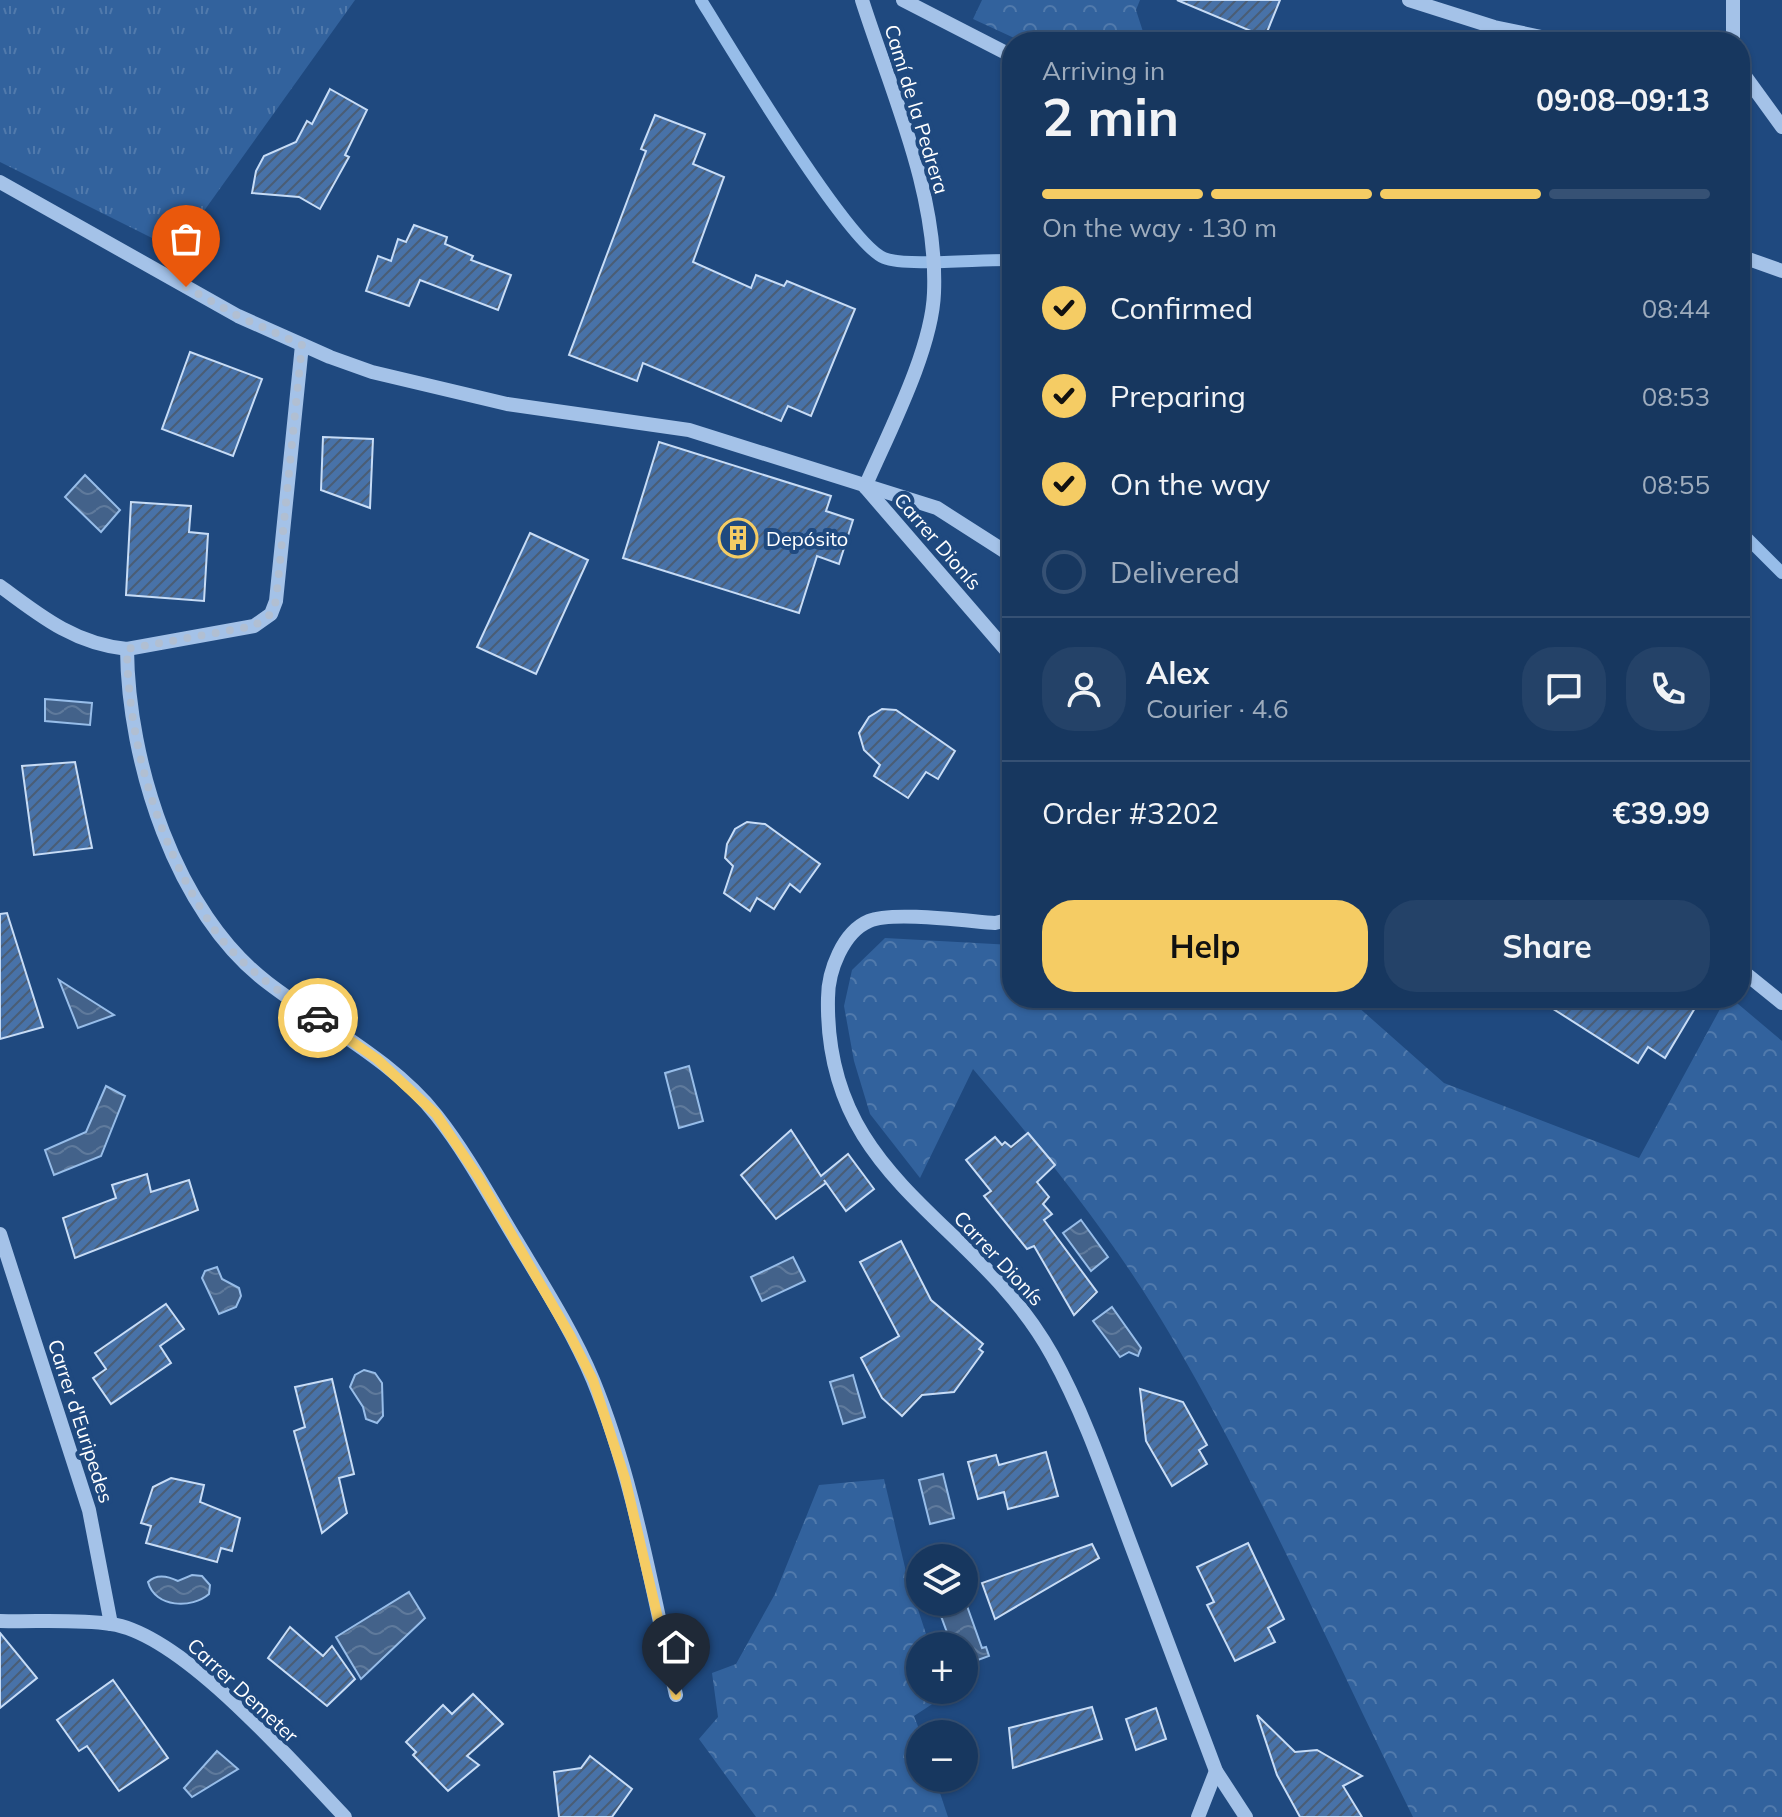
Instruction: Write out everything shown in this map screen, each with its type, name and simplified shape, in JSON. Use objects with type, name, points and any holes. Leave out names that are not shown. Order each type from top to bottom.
[{"type":"street","name":"Camí de la Pedrera","points":[[862,0],[923,186],[934,294],[914,370],[865,487]]},
{"type":"street","points":[[903,0],[1002,51]]},
{"type":"street","points":[[1409,0],[1518,32]]},
{"type":"street","points":[[1733,0],[1733,32]]},
{"type":"street","points":[[1750,83],[1782,127]]},
{"type":"street","points":[[0,182],[238,316],[372,372],[479,398],[689,430],[937,508],[1002,550]]},
{"type":"street","points":[[1750,260],[1782,271]]},
{"type":"street","points":[[0,586],[64,631],[90,643],[127,649],[245,628],[271,614],[276,601],[302,345]]},
{"type":"street","name":"Carrer Dionís","points":[[865,487],[1002,645]]},
{"type":"street","points":[[127,649],[133,731],[162,824],[181,872],[213,929],[265,981],[377,1059],[436,1114],[531,1266],[593,1380],[625,1478],[676,1695]]},
{"type":"street","name":"Carrer Dionís","points":[[1002,921],[888,917],[868,921],[856,930],[843,945],[828,988],[829,1033],[836,1073],[849,1112],[874,1154],[1018,1303],[1065,1378],[1216,1771],[1246,1817]]},
{"type":"street","points":[[1750,977],[1782,1003]]},
{"type":"street","name":"Carrer d'Euripedes","points":[[0,1234],[89,1510],[111,1624]]},
{"type":"street","name":"Carrer Demeter","points":[[0,1621],[111,1624],[138,1632],[175,1653],[345,1817]]},
{"type":"street","points":[[1198,1817],[1216,1771]]},
{"type":"green space","points":[[0,0],[355,0],[176,250],[0,162]]},
{"type":"green space","points":[[982,0],[1140,0],[1136,10],[1143,32],[1002,32],[973,19]]},
{"type":"green space","points":[[885,938],[1002,944],[1002,1008],[1359,1008],[1444,1083],[1639,1158],[1721,1008],[1743,1008],[1782,1041],[1782,1817],[1413,1817],[1236,1454],[1171,1336],[1127,1266],[1078,1198],[973,1069],[920,1178],[870,1114],[854,1061],[844,1006],[852,970]]},
{"type":"green space","points":[[884,1479],[906,1572],[906,1616],[920,1616],[925,1632],[906,1632],[906,1704],[932,1704],[914,1716],[916,1720],[906,1720],[906,1792],[940,1792],[948,1817],[756,1817],[699,1739],[718,1717],[712,1673],[736,1664],[775,1594],[819,1485]]},
{"type":"water","points":[[85,475],[120,510],[101,532],[65,497]]},
{"type":"water","points":[[45,699],[92,703],[90,725],[45,721]]},
{"type":"water","points":[[59,980],[114,1015],[78,1028]]},
{"type":"water","points":[[689,1066],[703,1121],[679,1128],[665,1073]]},
{"type":"water","points":[[106,1086],[125,1096],[101,1156],[54,1175],[45,1150],[86,1132]]},
{"type":"water","points":[[1081,1220],[1108,1257],[1091,1271],[1063,1233]]},
{"type":"water","points":[[793,1257],[805,1281],[762,1301],[751,1277]]},
{"type":"water","points":[[217,1267],[222,1279],[239,1288],[241,1296],[236,1307],[219,1314],[202,1278],[205,1271]]},
{"type":"water","points":[[1112,1307],[1141,1348],[1138,1356],[1129,1352],[1120,1357],[1093,1321]]},
{"type":"water","points":[[364,1370],[375,1373],[382,1383],[383,1416],[377,1423],[366,1419],[363,1407],[350,1387],[355,1375]]},
{"type":"water","points":[[853,1375],[865,1417],[843,1424],[830,1382]]},
{"type":"water","points":[[943,1474],[954,1518],[930,1524],[919,1480]]},
{"type":"water","points":[[192,1575],[202,1576],[210,1585],[209,1594],[184,1604],[158,1597],[148,1582],[159,1576],[178,1581]]},
{"type":"water","points":[[409,1592],[425,1618],[361,1679],[336,1637]]},
{"type":"water","points":[[941,1616],[971,1616],[976,1632],[947,1632]]},
{"type":"water","points":[[978,1637],[982,1648],[986,1647],[989,1656],[978,1660]]},
{"type":"water","points":[[217,1751],[238,1769],[192,1797],[184,1788]]},
{"type":"building","points":[[1177,0],[1280,0],[1267,32],[1253,32]]},
{"type":"building","points":[[330,89],[367,110],[345,155],[349,157],[320,209],[299,197],[252,193],[256,171],[264,156],[296,142],[307,121],[312,124]]},
{"type":"building","points":[[655,115],[705,134],[693,164],[724,177],[693,262],[751,288],[756,275],[784,286],[787,281],[855,309],[811,416],[788,406],[781,421],[643,363],[637,381],[569,355],[646,151],[641,149]]},
{"type":"building","points":[[414,225],[447,237],[445,244],[473,256],[471,260],[511,275],[498,310],[420,280],[409,306],[366,291],[378,256],[391,261],[398,239],[406,242]]},
{"type":"building","points":[[190,352],[262,379],[233,456],[162,429]]},
{"type":"building","points":[[323,437],[373,439],[370,508],[321,490]]},
{"type":"building","name":"Depósito","points":[[659,442],[831,496],[826,511],[853,520],[839,564],[817,556],[799,613],[623,558]]},
{"type":"building","points":[[131,502],[191,506],[189,532],[208,534],[204,601],[126,595]]},
{"type":"building","points":[[530,533],[588,560],[536,674],[477,647]]},
{"type":"building","points":[[882,709],[896,710],[955,751],[938,779],[926,772],[908,798],[874,776],[880,765],[864,750],[859,733],[869,717]]},
{"type":"building","points":[[75,762],[92,848],[34,855],[22,766]]},
{"type":"building","points":[[747,822],[765,824],[820,864],[800,892],[790,884],[774,909],[757,898],[750,911],[724,893],[733,866],[725,858],[727,844],[735,829]]},
{"type":"building","points":[[7,913],[43,1027],[0,1039],[0,914]]},
{"type":"building","points":[[1552,1008],[1695,1008],[1665,1058],[1648,1047],[1638,1063]]},
{"type":"building","points":[[791,1130],[821,1176],[848,1154],[874,1189],[846,1211],[824,1180],[826,1183],[776,1219],[741,1175]]},
{"type":"building","points":[[1028,1133],[1055,1165],[1037,1182],[1049,1197],[1043,1204],[1052,1214],[1044,1220],[1097,1292],[1074,1315],[1034,1246],[1027,1249],[984,1196],[991,1191],[966,1160],[995,1137],[1002,1145],[1005,1142],[1011,1147]]},
{"type":"building","points":[[147,1174],[151,1192],[189,1180],[198,1210],[75,1258],[63,1218],[116,1198],[112,1185]]},
{"type":"building","points":[[901,1241],[931,1300],[983,1344],[979,1349],[983,1352],[954,1392],[922,1395],[902,1416],[882,1398],[861,1358],[899,1336],[860,1262]]},
{"type":"building","points":[[166,1304],[184,1329],[160,1346],[171,1363],[111,1404],[93,1378],[106,1369],[95,1353]]},
{"type":"building","points":[[332,1379],[354,1474],[339,1478],[347,1513],[322,1533],[294,1431],[305,1427],[295,1387]]},
{"type":"building","points":[[1140,1389],[1183,1402],[1207,1445],[1199,1450],[1207,1464],[1172,1486],[1146,1441]]},
{"type":"building","points":[[1046,1452],[1058,1496],[1008,1509],[1004,1492],[978,1499],[968,1462],[996,1455],[999,1465]]},
{"type":"building","points":[[171,1478],[204,1485],[200,1502],[240,1518],[232,1551],[221,1548],[217,1562],[146,1543],[151,1526],[141,1523],[153,1487]]},
{"type":"building","points":[[1248,1543],[1284,1619],[1268,1628],[1275,1642],[1235,1661],[1207,1605],[1214,1602],[1197,1567]]},
{"type":"building","points":[[1092,1544],[1099,1558],[995,1619],[982,1583]]},
{"type":"building","points":[[290,1627],[323,1656],[332,1646],[355,1679],[327,1706],[268,1658]]},
{"type":"building","points":[[0,1633],[37,1678],[0,1708]]},
{"type":"building","points":[[113,1680],[168,1758],[119,1791],[87,1746],[79,1751],[57,1720]]},
{"type":"building","points":[[473,1694],[503,1724],[467,1756],[479,1765],[448,1791],[413,1755],[416,1752],[406,1742],[443,1705],[452,1714]]},
{"type":"building","points":[[1092,1707],[1102,1739],[1013,1768],[1009,1728]]},
{"type":"building","points":[[1156,1708],[1166,1739],[1136,1750],[1126,1719]]},
{"type":"building","points":[[1257,1715],[1295,1752],[1317,1750],[1362,1776],[1343,1786],[1362,1817],[1300,1817],[1277,1775]]},
{"type":"building","points":[[590,1756],[632,1789],[612,1817],[559,1817],[554,1772],[581,1768]]},
{"type":"waterway","points":[[701,0],[817,182],[867,245],[884,258],[895,261],[1002,260]]},
{"type":"waterway","points":[[1750,541],[1782,573]]},
{"type":"way so far","points":[[186,287],[238,316],[302,345],[276,601],[271,614],[254,626],[127,649],[128,700],[133,731],[162,824],[181,872],[213,929],[265,981],[318,1018]]},
{"type":"place","name":"Depósito","points":[[738,538]]},
{"type":"route","points":[[318,1018],[377,1059],[436,1114],[479,1178],[570,1335],[593,1380],[625,1478],[676,1695]]}]
